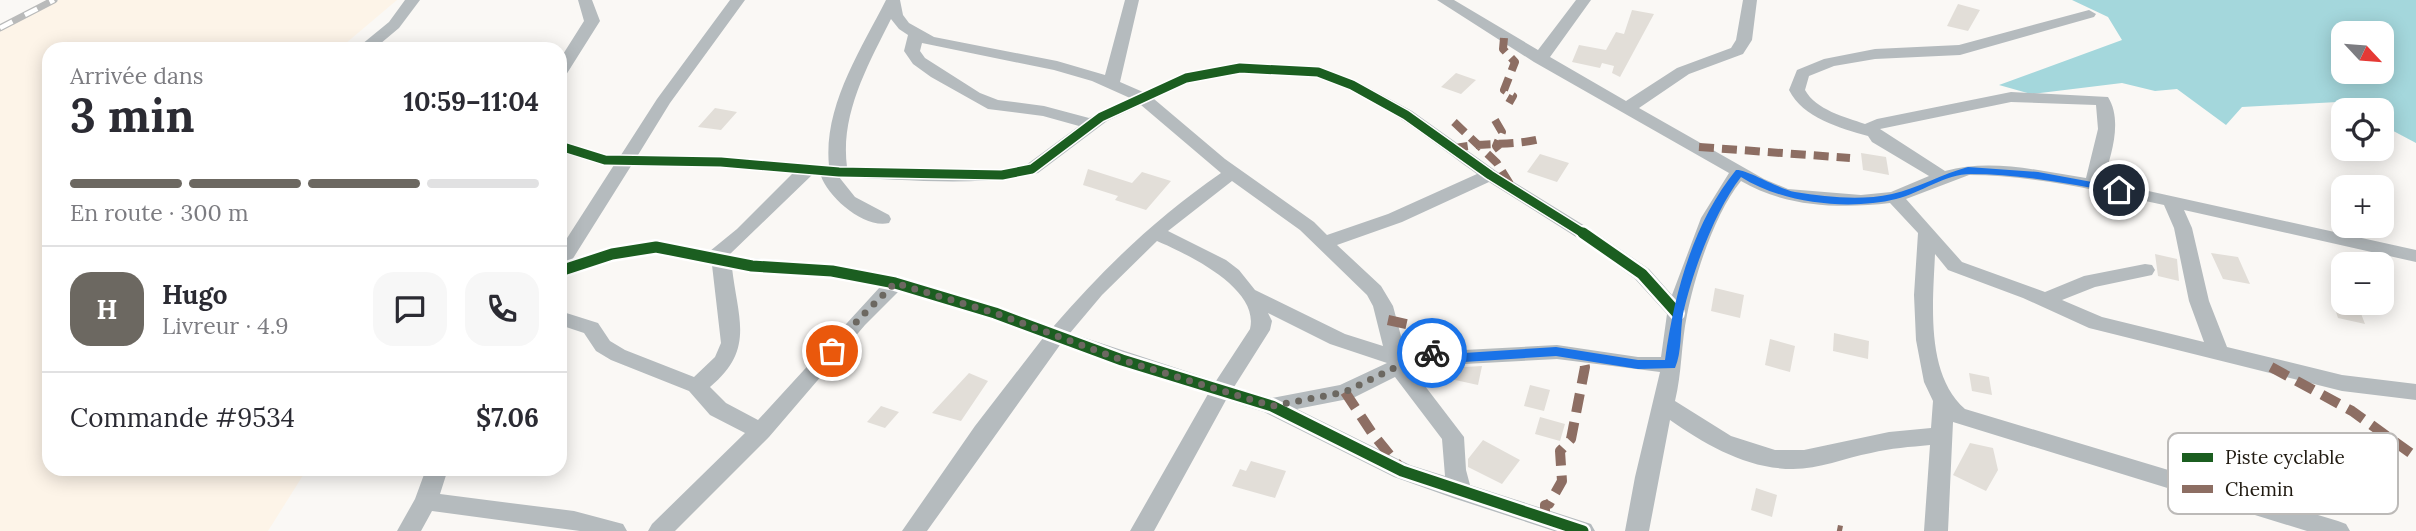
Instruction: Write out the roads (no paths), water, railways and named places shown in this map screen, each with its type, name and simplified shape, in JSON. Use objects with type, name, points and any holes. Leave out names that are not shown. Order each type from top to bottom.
[{"type":"street","points":[[373,42],[394,25],[413,0]]},
{"type":"street","points":[[567,61],[592,20],[585,0]]},
{"type":"street","points":[[567,253],[663,102],[738,0]]},
{"type":"street","points":[[1111,83],[1132,0]]},
{"type":"street","points":[[1540,59],[1584,0]]},
{"type":"street","points":[[1627,108],[1683,71],[1737,51],[1744,40],[1750,0]]},
{"type":"street","points":[[893,1],[896,16],[916,35],[929,41],[967,51],[1004,55],[1057,66],[1111,83],[1144,98],[1232,173],[1297,217],[1326,242],[1374,291],[1388,320],[1396,361],[1453,437],[1455,470],[1461,492]]},
{"type":"street","points":[[882,219],[868,214],[847,199],[829,180],[834,171],[836,142],[848,97],[893,1]]},
{"type":"street","points":[[1452,2],[1540,59],[1776,190],[1811,199],[1861,201],[1894,197],[1968,170],[1989,170],[2093,184],[2416,256]]},
{"type":"street","points":[[1943,177],[1871,132],[1804,102],[1797,92],[1803,73],[1830,62],[1875,54],[1960,50],[2089,14]]},
{"type":"street","points":[[916,35],[912,51],[919,61],[974,96],[995,105],[1044,111],[1091,124]]},
{"type":"street","points":[[567,149],[592,158],[624,161],[721,162],[834,171],[1002,175],[1032,169],[1091,124],[1186,78],[1240,68],[1318,72],[1342,80],[1406,115],[1490,175],[1627,263],[1657,288],[1677,313]]},
{"type":"street","points":[[1871,132],[1870,128],[1887,121],[1996,99],[2034,96],[2057,100],[2102,100],[2107,110],[2099,168],[2093,184]]},
{"type":"street","points":[[717,260],[808,169]]},
{"type":"street","points":[[1637,531],[1671,365],[1677,313],[1702,239],[1724,191],[1740,172]]},
{"type":"street","points":[[914,531],[1055,335],[1111,271],[1189,202],[1232,173]]},
{"type":"street","points":[[1326,242],[1395,218],[1490,175]]},
{"type":"street","points":[[1894,197],[1955,266],[2045,299],[2096,323],[2361,387],[2416,392]]},
{"type":"street","points":[[2172,203],[2183,228],[2199,301],[2220,355]]},
{"type":"street","points":[[1142,531],[1220,391],[1260,330],[1262,321],[1250,295],[1233,273],[1217,262],[1154,232]]},
{"type":"street","points":[[1927,232],[1925,343],[1932,379],[1943,402],[1957,415],[1982,424],[2168,480]]},
{"type":"street","points":[[567,269],[636,248],[656,247],[717,260],[832,271],[895,283],[995,313],[1122,360],[1272,406],[1402,471],[1542,524],[1583,531]]},
{"type":"street","points":[[697,386],[722,364],[729,355],[731,343],[717,260]]},
{"type":"street","points":[[2045,299],[2091,281],[2145,270]]},
{"type":"street","points":[[660,531],[761,431],[858,320],[895,283]]},
{"type":"street","points":[[1250,295],[1325,334],[1396,361]]},
{"type":"street","points":[[567,320],[590,328],[603,345],[618,355],[697,386],[718,409],[761,431]]},
{"type":"street","points":[[1272,406],[1345,392],[1396,361],[1439,351],[1464,357],[1556,352],[1638,365],[1671,365]]},
{"type":"street","points":[[1936,531],[1941,480],[1940,435],[1943,402]]},
{"type":"street","points":[[1662,403],[1694,426],[1738,447],[1764,456],[1791,460],[1885,441],[1940,435]]},
{"type":"street","points":[[409,531],[426,500],[435,476]]},
{"type":"street","points":[[426,500],[485,511],[574,520],[615,531]]},
{"type":"street","points":[[2281,514],[2338,531]]},
{"type":"water","points":[[2072,0],[2416,0],[2416,143],[2394,131],[2394,98],[2331,98],[2331,102],[2242,107],[2226,125],[2177,89],[2155,91],[2122,83],[2031,94],[1999,85],[2122,40],[2108,17]]},
{"type":"railway","points":[[0,28],[54,0]]}]
